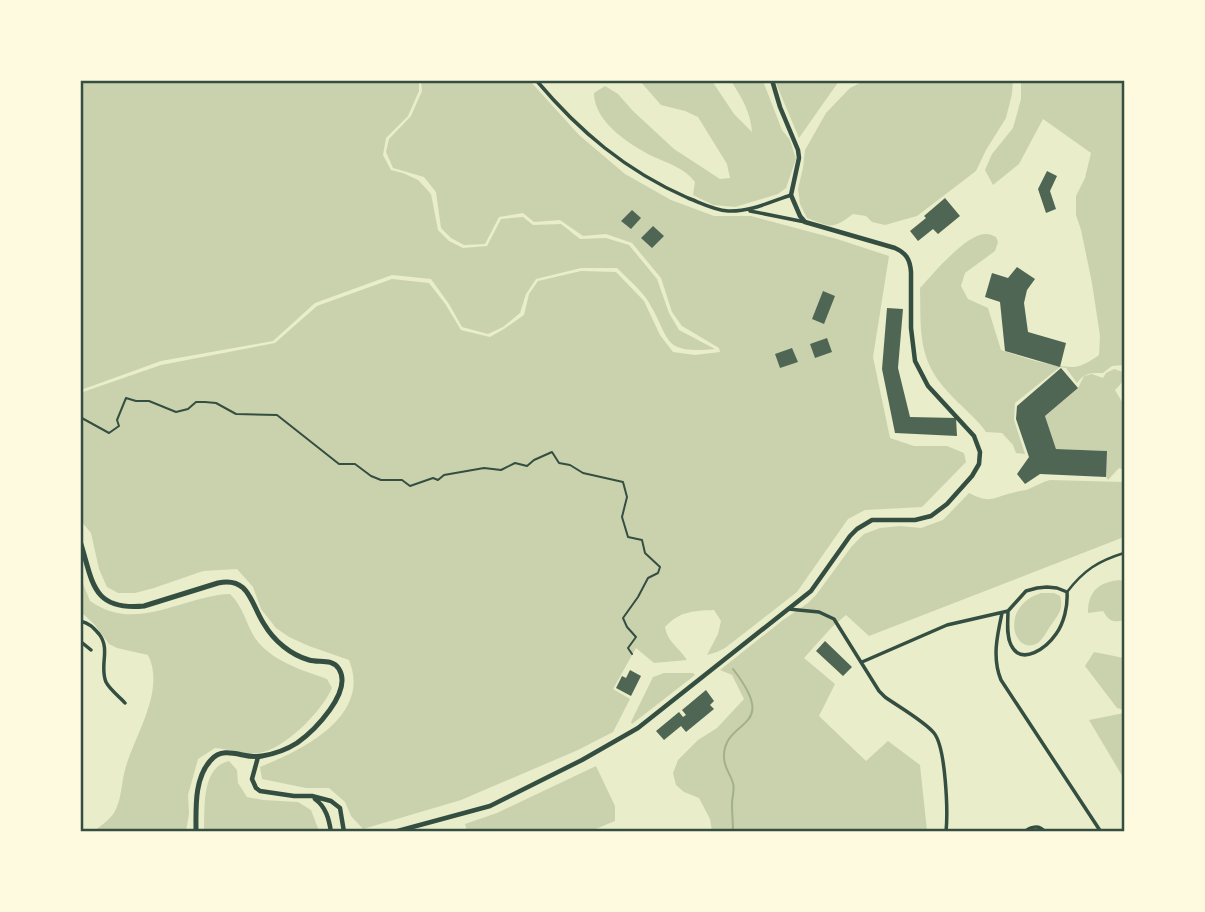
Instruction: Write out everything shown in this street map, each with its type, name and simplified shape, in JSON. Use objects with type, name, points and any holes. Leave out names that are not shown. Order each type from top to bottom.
[{"type":"main road","points":[[80,541],[95,588],[106,601],[117,605],[144,606],[218,583],[236,582],[244,588],[266,628],[280,644],[309,660],[329,662],[338,668],[342,679],[340,692],[321,721],[299,741],[279,752],[258,757],[226,752],[211,760],[198,787],[196,831]]},
{"type":"street","points":[[394,831],[490,806],[582,760],[638,728],[811,591],[850,536],[865,523],[880,519],[923,519],[940,510],[972,476],[979,464],[980,452],[974,436],[928,386],[915,361],[911,272],[906,255],[895,248],[805,222],[748,210],[714,209],[648,179],[579,127],[536,80]]},
{"type":"street","points":[[772,80],[798,150],[799,159],[791,195],[805,222]]},
{"type":"street","points":[[748,210],[791,195]]},
{"type":"street","points":[[1008,611],[1008,629],[1013,648],[1022,654],[1039,651],[1057,634],[1066,611],[1067,592],[1080,575],[1094,565],[1125,553]]},
{"type":"street","points":[[862,662],[947,625],[1008,611],[1026,591],[1047,587],[1067,592]]},
{"type":"street","points":[[796,603],[809,611]]},
{"type":"street","points":[[788,609],[827,614],[834,619],[876,687],[885,697],[929,728],[937,738],[947,797],[946,831]]},
{"type":"street","points":[[1002,613],[995,653],[1001,680],[1101,831]]},
{"type":"street","points":[[80,621],[92,626],[104,643],[106,681],[125,703]]},
{"type":"street","points":[[80,641],[91,650]]},
{"type":"street","points":[[258,757],[252,779],[256,788],[260,791],[312,796],[331,801],[337,804],[342,813],[344,831]]},
{"type":"street","points":[[312,796],[323,806],[331,831]]},
{"type":"street","points":[[1024,831],[1038,827],[1045,831]]},
{"type":"path","points":[[80,417],[109,433],[119,426],[117,420],[126,398],[149,401],[176,412],[188,409],[196,402],[216,402],[236,414],[277,415],[339,464],[355,464],[381,480],[402,481],[410,486],[433,478],[438,480],[444,475],[484,468],[501,470],[515,463],[527,466],[552,453],[559,463],[570,465],[583,473],[623,482],[627,497],[622,517],[628,537],[642,540],[645,553],[660,567],[658,573],[648,578],[623,618],[636,637],[628,648],[632,654]]},
{"type":"green space","points":[[81,80],[419,81],[419,91],[408,116],[386,138],[383,155],[391,170],[418,180],[431,194],[438,230],[449,241],[463,248],[487,246],[501,219],[523,217],[533,225],[561,224],[580,239],[606,238],[629,245],[657,279],[669,313],[679,330],[715,349],[685,349],[670,342],[648,301],[617,268],[581,268],[536,279],[526,294],[520,313],[503,327],[488,334],[462,327],[431,279],[392,275],[315,303],[273,341],[161,361],[81,390]]},
{"type":"green space","points":[[775,80],[839,81],[799,138]]},
{"type":"green space","points":[[421,81],[530,81],[579,135],[625,174],[671,200],[714,216],[751,216],[889,256],[873,357],[890,438],[914,446],[947,446],[964,453],[966,462],[922,507],[865,510],[848,519],[797,592],[725,648],[707,655],[718,634],[721,621],[714,610],[687,613],[665,627],[671,641],[687,660],[654,663],[636,648],[613,689],[630,699],[613,732],[578,750],[461,800],[363,829],[351,816],[345,802],[329,788],[306,788],[262,779],[260,767],[313,740],[342,714],[351,698],[354,680],[349,660],[309,646],[276,628],[261,609],[253,587],[237,569],[203,571],[135,593],[118,593],[107,587],[99,569],[91,533],[81,521],[80,393],[161,365],[275,343],[317,306],[392,279],[429,283],[461,330],[490,337],[524,315],[529,294],[538,281],[581,271],[616,272],[644,301],[660,335],[673,352],[695,355],[720,352],[719,348],[682,326],[672,312],[661,278],[632,243],[606,234],[583,236],[560,220],[534,222],[523,213],[499,217],[485,244],[464,245],[451,238],[441,228],[436,192],[424,177],[393,168],[386,152],[389,139],[411,116],[422,91]]},
{"type":"green space","points":[[640,81],[712,81],[734,114],[752,132],[748,111],[731,81],[763,81],[796,159],[786,188],[778,194],[735,207],[713,205],[693,195],[695,182],[691,177],[681,169],[633,145],[614,131],[600,113],[594,93],[605,86],[618,94],[674,149],[720,179],[730,178],[727,164],[698,117],[661,105]]},
{"type":"green space","points":[[864,81],[1013,81],[1006,118],[976,171],[917,216],[885,225],[872,222],[866,216],[853,214],[840,223],[826,225],[807,218],[800,204],[798,189],[805,150],[826,113],[850,88]]},
{"type":"green space","points":[[1021,81],[1124,81],[1124,365],[1112,366],[1103,373],[1088,374],[1077,383],[1066,368],[1060,367],[1015,403],[1014,420],[1025,454],[1016,453],[1013,445],[1002,433],[986,432],[938,380],[926,356],[920,317],[920,288],[968,241],[985,234],[992,235],[998,242],[995,251],[965,273],[961,286],[968,299],[988,308],[1001,350],[1065,367],[1081,365],[1099,355],[1100,336],[1092,283],[1076,215],[1076,196],[1085,178],[1091,153],[1043,119],[1019,164],[993,185],[985,170],[992,154],[1013,128],[1021,99]]},
{"type":"green space","points":[[1114,369],[1123,372],[1122,382],[1115,390],[1122,402],[1124,401],[1124,470],[1119,468],[1108,480],[1106,451],[1056,449],[1045,416],[1078,388],[1084,376],[1092,374],[1103,378]]},
{"type":"green space","points":[[1050,480],[1124,482],[1124,537],[869,636],[846,615],[804,658],[835,684],[819,716],[866,761],[888,741],[920,765],[927,831],[712,831],[710,819],[699,798],[684,792],[676,785],[673,773],[678,760],[698,740],[717,728],[744,699],[732,675],[720,670],[808,603],[864,534],[880,528],[921,528],[943,520],[969,493],[991,499],[1027,490]]},
{"type":"green space","points":[[80,576],[90,601],[107,610],[125,614],[155,612],[230,594],[255,638],[269,653],[288,664],[327,679],[332,688],[302,728],[269,750],[243,753],[215,748],[198,759],[188,795],[186,831],[94,831],[110,818],[117,808],[129,757],[151,698],[153,669],[148,655],[109,644],[81,612]]},
{"type":"green space","points":[[1120,580],[1124,582],[1124,620],[1112,620],[1103,611],[1088,613],[1090,599],[1096,589],[1106,583]]},
{"type":"green space","points":[[1041,593],[1060,596],[1061,608],[1038,643],[1022,643],[1014,628],[1015,619],[1019,609],[1028,600]]},
{"type":"green space","points":[[1094,652],[1124,658],[1124,710],[1117,708],[1085,666]]},
{"type":"green space","points":[[664,673],[695,675],[632,724],[653,677]]},
{"type":"green space","points":[[1124,713],[1124,779],[1089,720]]},
{"type":"green space","points":[[229,761],[237,770],[238,783],[247,797],[298,802],[311,810],[319,831],[204,831],[209,780],[213,771]]},
{"type":"green space","points":[[596,766],[615,806],[615,821],[591,831],[467,831],[465,824],[497,813]]},
{"type":"building","points":[[1047,171],[1057,176],[1050,191],[1056,209],[1046,213],[1038,189]]},
{"type":"building","points":[[945,198],[960,216],[938,234],[933,229],[918,241],[910,231]]},
{"type":"building","points":[[632,210],[641,218],[631,229],[621,221]]},
{"type":"building","points":[[653,226],[664,236],[652,248],[641,238]]},
{"type":"building","points":[[1017,267],[1035,279],[1027,290],[1024,303],[1028,332],[1066,343],[1060,367],[1005,351],[1000,302],[985,297],[992,273],[1008,278]]},
{"type":"building","points":[[823,291],[835,296],[824,324],[812,319]]},
{"type":"building","points":[[887,308],[903,309],[898,368],[910,417],[956,418],[957,436],[895,433],[882,369]]},
{"type":"building","points":[[827,338],[832,352],[815,358],[810,344]]},
{"type":"building","points":[[792,348],[798,362],[780,368],[775,354]]},
{"type":"building","points":[[1061,368],[1078,388],[1045,416],[1056,449],[1107,451],[1106,477],[1040,474],[1025,484],[1017,474],[1029,457],[1016,419],[1017,406]]},
{"type":"building","points":[[825,641],[852,667],[843,676],[816,651]]},
{"type":"building","points":[[630,670],[641,676],[631,696],[616,688],[622,676],[626,678]]},
{"type":"building","points":[[706,690],[714,701],[710,705],[714,709],[686,732],[681,726],[664,740],[656,731],[679,712],[683,717],[686,715],[682,710]]},
{"type":"waterway","points":[[733,669],[747,689],[752,704],[747,722],[726,744],[724,757],[734,785],[733,832]]}]
